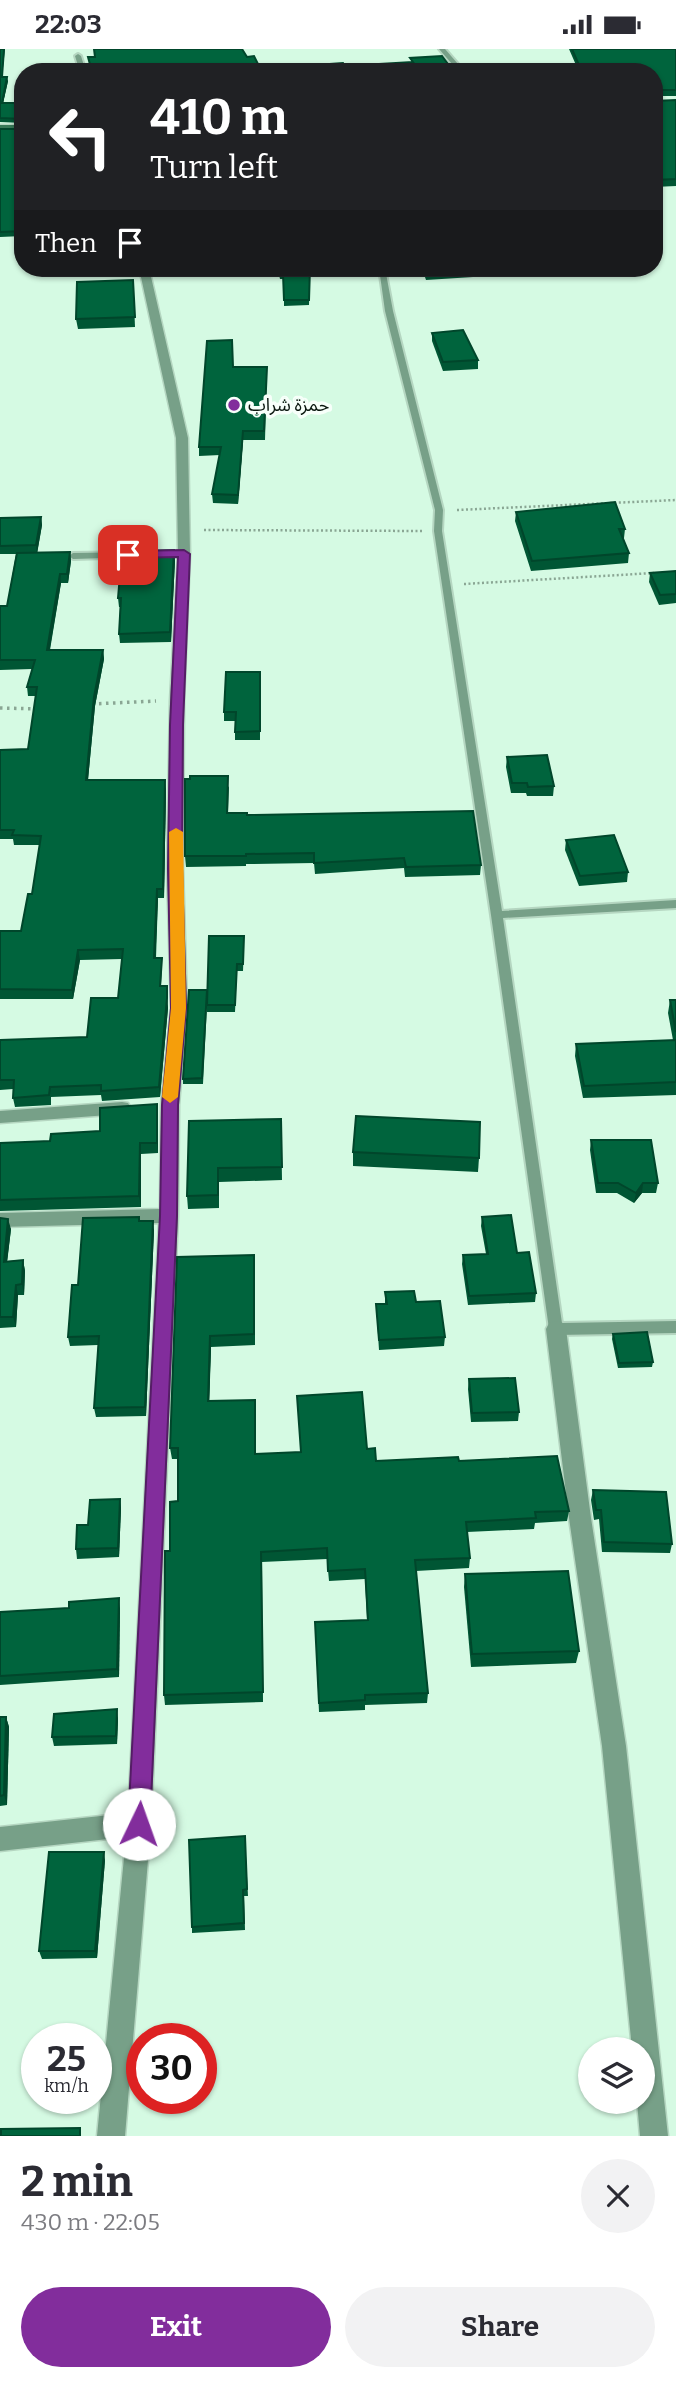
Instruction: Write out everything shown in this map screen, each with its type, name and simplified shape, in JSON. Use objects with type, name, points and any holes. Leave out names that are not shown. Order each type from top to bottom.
[{"type":"street","points":[[111,2136],[139,1824],[169,1216],[157,1106],[178,1008],[175,869],[177,554],[182,530],[182,437],[146,277]]},
{"type":"street","points":[[0,1117],[157,1106]]},
{"type":"street","points":[[0,1220],[169,1216]]},
{"type":"street","points":[[556,1329],[580,1518],[614,1746],[654,2136]]},
{"type":"street","points":[[0,1839],[139,1824]]},
{"type":"lane","points":[[442,49],[454,63]]},
{"type":"lane","points":[[78,56],[80,63]]},
{"type":"lane","points":[[384,277],[389,310],[439,510],[438,531],[497,915],[556,1329],[676,1327]]},
{"type":"lane","points":[[73,556],[142,555]]},
{"type":"lane","points":[[497,915],[676,904]]},
{"type":"path","points":[[439,510],[676,500]]},
{"type":"path","points":[[182,530],[438,531]]},
{"type":"path","points":[[448,585],[663,572]]},
{"type":"path","points":[[85,705],[177,701]]},
{"type":"path","points":[[0,708],[50,708]]},
{"type":"building","points":[[0,49],[4,49],[2,77],[7,77],[2,103],[14,103],[14,119],[0,118]]},
{"type":"building","points":[[94,49],[242,49],[247,57],[254,56],[258,63],[90,63],[88,57],[95,57]]},
{"type":"building","points":[[572,49],[676,49],[676,90],[663,90],[663,63],[578,63]]},
{"type":"building","points":[[442,56],[447,63],[396,63],[413,62],[410,58]]},
{"type":"building","points":[[676,100],[676,179],[663,180],[663,101]]},
{"type":"building","points":[[0,129],[14,129],[14,231],[0,232]]},
{"type":"building","points":[[283,277],[310,277],[309,300],[284,300]]},
{"type":"building","points":[[133,280],[135,317],[76,319],[77,282]]},
{"type":"building","points":[[463,330],[478,360],[443,362],[432,333]]},
{"type":"building","points":[[232,340],[233,367],[267,367],[264,431],[243,431],[238,495],[212,494],[221,447],[199,447],[207,341]]},
{"type":"building","points":[[615,502],[625,529],[619,529],[629,553],[532,561],[516,512]]},
{"type":"building","points":[[41,517],[36,545],[0,546],[0,518]]},
{"type":"building","points":[[174,550],[170,632],[119,634],[121,598],[118,598],[122,552]]},
{"type":"building","points":[[70,552],[67,574],[60,574],[47,650],[103,650],[94,697],[86,780],[165,780],[163,889],[157,889],[154,958],[162,958],[160,986],[167,986],[159,1087],[101,1091],[101,1085],[50,1087],[49,1095],[13,1098],[14,1080],[0,1080],[0,1040],[87,1037],[91,998],[118,998],[123,949],[78,950],[72,990],[0,989],[0,931],[21,931],[28,894],[32,894],[41,836],[12,835],[14,830],[0,830],[0,750],[28,749],[37,687],[27,687],[35,660],[0,660],[0,606],[7,606],[17,553]]},
{"type":"building","points":[[676,571],[676,594],[660,595],[650,573]]},
{"type":"building","points":[[226,672],[260,672],[260,731],[235,732],[236,712],[224,712]]},
{"type":"building","points":[[547,755],[554,786],[528,787],[527,783],[512,783],[507,757]]},
{"type":"building","points":[[190,776],[228,776],[227,813],[247,815],[473,811],[481,865],[406,867],[404,858],[314,863],[314,853],[185,856],[185,779],[190,779]]},
{"type":"building","points":[[614,835],[628,872],[580,876],[566,840]]},
{"type":"building","points":[[209,936],[244,936],[243,964],[237,964],[235,1005],[207,1005]]},
{"type":"building","points":[[189,990],[207,990],[202,1078],[183,1079]]},
{"type":"building","points":[[670,1000],[676,1000],[676,1032]]},
{"type":"building","points":[[676,1040],[676,1082],[584,1086],[576,1044]]},
{"type":"building","points":[[157,1104],[157,1143],[140,1143],[139,1196],[0,1200],[0,1143],[50,1141],[51,1134],[100,1131],[100,1108]]},
{"type":"building","points":[[356,1116],[480,1122],[479,1158],[353,1152]]},
{"type":"building","points":[[281,1119],[282,1167],[218,1168],[218,1195],[187,1196],[189,1121]]},
{"type":"building","points":[[591,1140],[651,1140],[658,1183],[643,1183],[636,1193],[618,1183],[598,1183]]},
{"type":"building","points":[[511,1215],[517,1253],[529,1252],[536,1293],[469,1296],[463,1255],[488,1254],[482,1217]]},
{"type":"building","points":[[139,1217],[139,1221],[153,1221],[145,1407],[94,1408],[99,1336],[68,1337],[72,1285],[78,1285],[83,1218]]},
{"type":"building","points":[[0,1218],[8,1219],[4,1262],[23,1260],[22,1284],[16,1285],[13,1317],[0,1317]]},
{"type":"building","points":[[254,1255],[254,1334],[210,1336],[208,1401],[255,1400],[255,1454],[301,1452],[297,1396],[362,1392],[367,1449],[375,1448],[376,1461],[458,1457],[459,1461],[557,1456],[569,1511],[535,1512],[536,1518],[466,1522],[470,1558],[415,1560],[428,1693],[365,1695],[365,1700],[319,1703],[315,1622],[368,1620],[365,1569],[328,1571],[327,1548],[261,1552],[263,1692],[164,1695],[165,1551],[170,1551],[170,1502],[178,1501],[178,1448],[170,1448],[177,1257]]},
{"type":"building","points":[[414,1291],[416,1302],[440,1301],[445,1337],[379,1340],[376,1304],[387,1304],[385,1292]]},
{"type":"building","points":[[647,1332],[653,1362],[619,1363],[613,1334]]},
{"type":"building","points":[[515,1378],[519,1412],[472,1413],[469,1379]]},
{"type":"building","points":[[593,1490],[666,1492],[672,1544],[604,1542],[601,1510],[596,1510]]},
{"type":"building","points":[[120,1499],[118,1548],[76,1549],[77,1525],[88,1525],[90,1500]]},
{"type":"building","points":[[568,1571],[579,1651],[472,1654],[465,1574]]},
{"type":"building","points":[[119,1598],[117,1669],[0,1676],[0,1612],[69,1608],[69,1602]]},
{"type":"building","points":[[117,1709],[116,1736],[52,1737],[54,1714]]},
{"type":"building","points":[[0,1717],[6,1717],[4,1795],[0,1796]]},
{"type":"building","points":[[245,1836],[247,1889],[243,1890],[244,1923],[192,1927],[189,1840]]},
{"type":"building","points":[[49,1852],[104,1852],[95,1951],[39,1951]]},
{"type":"building","points":[[80,2128],[80,2136],[1,2136],[1,2129]]},
{"type":"slow traffic","points":[[170,1097],[178,1008],[176,832]]},
{"type":"place","name":"حمزة شراب","points":[[234,405]]},
{"type":"route","points":[[128,555],[184,554],[177,701],[175,869],[178,1008],[170,1105],[169,1216],[139,1824]]}]
